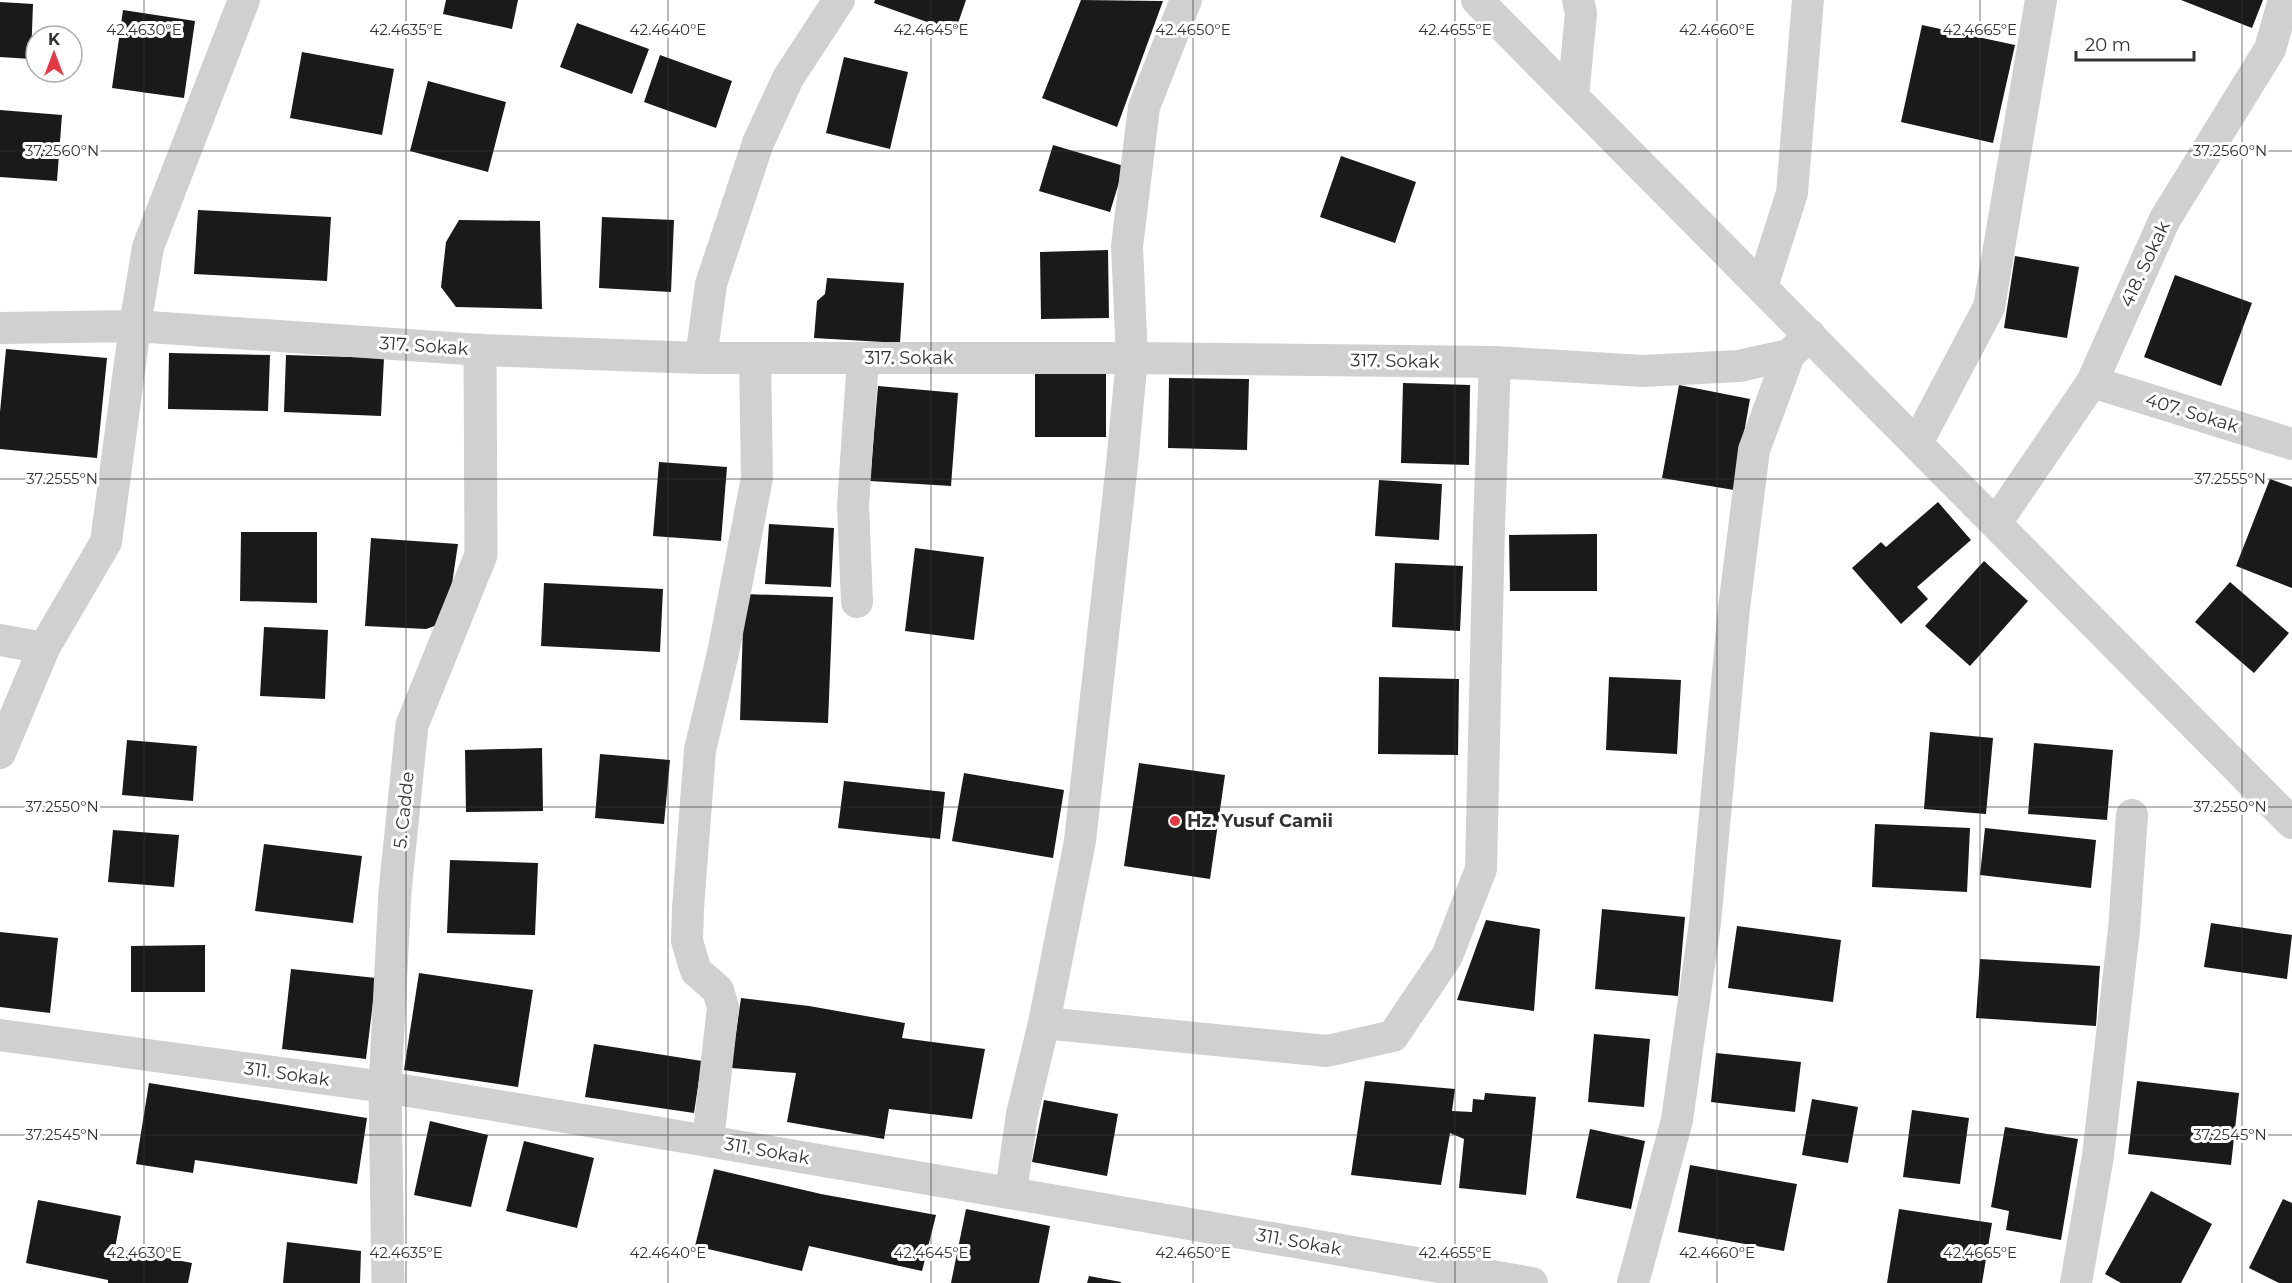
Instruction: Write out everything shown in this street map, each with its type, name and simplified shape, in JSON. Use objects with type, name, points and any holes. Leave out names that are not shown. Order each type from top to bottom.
[{"type":"street","points":[[0,753],[44,648],[106,542],[148,247],[244,0]]},
{"type":"street","points":[[701,358],[711,284],[758,143],[788,78],[839,0]]},
{"type":"street","points":[[1011,1192],[1022,1114],[1044,1023],[1080,841],[1132,358],[1127,246],[1144,106],[1186,0]]},
{"type":"street","points":[[1477,0],[1762,287],[1799,345],[1917,443],[2292,823]]},
{"type":"street","points":[[1573,97],[1581,13],[1578,0]]},
{"type":"street","points":[[1762,287],[1792,192],[1808,0]]},
{"type":"street","points":[[1917,443],[1989,307],[2041,0]]},
{"type":"street","name":"418. Sokak","points":[[1996,523],[2092,382],[2165,219],[2270,50],[2284,0]]},
{"type":"street","name":"317. Sokak","points":[[0,328],[135,326],[480,350],[701,358],[1132,358],[1495,362],[1643,371],[1739,366],[1799,345]]},
{"type":"street","points":[[1633,1283],[1677,1120],[1705,923],[1734,608],[1754,450],[1799,345]]},
{"type":"street","name":"5. Cadde","points":[[388,1283],[385,1087],[395,892],[412,724],[481,555],[480,350]]},
{"type":"street","points":[[708,1140],[723,1007],[718,990],[696,971],[687,941],[688,908],[700,750],[723,653],[757,478],[755,358]]},
{"type":"street","points":[[857,602],[853,505],[862,358]]},
{"type":"street","points":[[1044,1023],[1327,1051],[1393,1036],[1447,956],[1481,869],[1495,362]]},
{"type":"street","name":"407. Sokak","points":[[2092,382],[2292,444]]},
{"type":"street","points":[[0,640],[44,648]]},
{"type":"street","points":[[2076,1283],[2098,1156],[2124,930],[2132,815]]},
{"type":"street","name":"311. Sokak","points":[[0,1035],[385,1087],[708,1140],[1532,1283]]},
{"type":"building","points":[[446,0],[518,0],[512,29],[443,14]]},
{"type":"building","points":[[875,0],[966,0],[955,32],[874,3]]},
{"type":"building","points":[[1081,0],[1163,1],[1117,127],[1042,98]]},
{"type":"building","points":[[2181,0],[2263,0],[2252,28]]},
{"type":"building","points":[[0,2],[33,4],[32,24],[24,24],[24,59],[0,57]]},
{"type":"building","points":[[123,10],[195,21],[184,98],[112,88]]},
{"type":"building","points":[[577,23],[649,49],[632,94],[560,67]]},
{"type":"building","points":[[1922,25],[2015,45],[1993,143],[1901,122]]},
{"type":"building","points":[[302,52],[394,69],[382,135],[290,118]]},
{"type":"building","points":[[660,55],[732,81],[716,128],[644,102]]},
{"type":"building","points":[[844,57],[908,72],[890,149],[826,133]]},
{"type":"building","points":[[428,81],[506,102],[488,172],[410,151]]},
{"type":"building","points":[[0,110],[62,115],[57,181],[0,177]]},
{"type":"building","points":[[1053,145],[1124,166],[1110,212],[1039,191]]},
{"type":"building","points":[[1341,156],[1416,182],[1395,243],[1320,217]]},
{"type":"building","points":[[198,210],[331,217],[327,281],[194,274]]},
{"type":"building","points":[[602,217],[674,220],[671,292],[599,288]]},
{"type":"building","points":[[459,220],[540,221],[542,309],[456,307],[441,287],[446,242]]},
{"type":"building","points":[[1108,250],[1109,318],[1041,319],[1040,252]]},
{"type":"building","points":[[2015,256],[2079,267],[2067,338],[2004,328]]},
{"type":"building","points":[[2175,275],[2252,303],[2221,386],[2144,357]]},
{"type":"building","points":[[827,278],[904,283],[900,343],[814,338],[817,301],[825,294]]},
{"type":"building","points":[[6,349],[107,358],[97,458],[0,449],[0,412]]},
{"type":"building","points":[[169,353],[270,355],[268,411],[168,409]]},
{"type":"building","points":[[286,355],[384,358],[381,416],[284,412]]},
{"type":"building","points":[[1035,374],[1106,374],[1106,437],[1035,437]]},
{"type":"building","points":[[1169,378],[1249,379],[1247,450],[1168,448]]},
{"type":"building","points":[[1403,383],[1470,385],[1469,465],[1401,463]]},
{"type":"building","points":[[1679,385],[1750,399],[1734,490],[1662,478]]},
{"type":"building","points":[[878,386],[958,393],[951,486],[870,481]]},
{"type":"building","points":[[659,462],[727,467],[721,541],[653,536]]},
{"type":"building","points":[[2270,479],[2292,487],[2292,588],[2236,566]]},
{"type":"building","points":[[1379,480],[1442,484],[1439,540],[1375,536]]},
{"type":"building","points":[[1938,502],[1971,540],[1917,587],[1928,599],[1901,624],[1852,568],[1881,542],[1886,547]]},
{"type":"building","points":[[769,524],[834,528],[831,587],[765,584]]},
{"type":"building","points":[[241,532],[317,532],[317,603],[240,601]]},
{"type":"building","points":[[1597,534],[1597,591],[1510,591],[1509,535]]},
{"type":"building","points":[[371,538],[458,544],[450,597],[440,624],[426,629],[365,626]]},
{"type":"building","points":[[915,548],[984,557],[974,640],[905,631]]},
{"type":"building","points":[[1984,561],[2028,601],[1970,666],[1925,626]]},
{"type":"building","points":[[1395,563],[1463,566],[1460,631],[1392,627]]},
{"type":"building","points":[[2230,582],[2289,633],[2254,673],[2195,622]]},
{"type":"building","points":[[544,583],[663,589],[660,652],[541,646]]},
{"type":"building","points":[[744,594],[833,597],[828,723],[740,720]]},
{"type":"building","points":[[264,627],[328,630],[325,699],[260,696]]},
{"type":"building","points":[[1379,677],[1459,679],[1458,755],[1378,754]]},
{"type":"building","points":[[1609,677],[1681,680],[1677,754],[1606,750]]},
{"type":"building","points":[[1930,732],[1993,738],[1986,814],[1924,809]]},
{"type":"building","points":[[127,740],[197,746],[193,801],[122,795]]},
{"type":"building","points":[[2034,743],[2113,750],[2107,820],[2028,814]]},
{"type":"building","points":[[542,748],[543,811],[466,812],[465,750]]},
{"type":"building","points":[[600,754],[670,760],[664,824],[595,818]]},
{"type":"building","name":"Hz. Yusuf Camii","points":[[1139,763],[1225,775],[1210,879],[1124,866]]},
{"type":"building","points":[[964,773],[1064,790],[1053,858],[952,841]]},
{"type":"building","points":[[844,781],[945,792],[940,839],[838,828]]},
{"type":"building","points":[[1875,824],[1970,828],[1967,892],[1872,887]]},
{"type":"building","points":[[1985,828],[2096,840],[2091,888],[1980,875]]},
{"type":"building","points":[[113,830],[179,835],[174,887],[108,882]]},
{"type":"building","points":[[264,844],[362,856],[353,923],[255,911]]},
{"type":"building","points":[[450,860],[538,863],[535,935],[447,933]]},
{"type":"building","points":[[1602,909],[1685,917],[1678,996],[1595,989]]},
{"type":"building","points":[[1486,920],[1540,929],[1534,1011],[1457,1000]]},
{"type":"building","points":[[2211,923],[2292,935],[2287,979],[2204,967]]},
{"type":"building","points":[[1737,926],[1841,940],[1833,1002],[1728,988]]},
{"type":"building","points":[[0,932],[58,938],[50,1013],[0,1007]]},
{"type":"building","points":[[205,945],[205,992],[131,992],[131,946]]},
{"type":"building","points":[[1980,959],[2100,966],[2096,1026],[1976,1018]]},
{"type":"building","points":[[291,969],[376,978],[366,1059],[282,1049]]},
{"type":"building","points":[[419,973],[533,990],[518,1087],[404,1070]]},
{"type":"building","points":[[741,998],[809,1006],[905,1023],[902,1038],[985,1049],[972,1119],[889,1109],[884,1139],[787,1122],[796,1073],[731,1068]]},
{"type":"building","points":[[1594,1034],[1650,1039],[1644,1107],[1588,1102]]},
{"type":"building","points":[[594,1044],[702,1061],[694,1113],[585,1097]]},
{"type":"building","points":[[1716,1053],[1801,1062],[1795,1112],[1711,1102]]},
{"type":"building","points":[[1365,1081],[1455,1089],[1452,1111],[1472,1112],[1473,1099],[1484,1100],[1485,1093],[1536,1097],[1526,1195],[1459,1188],[1464,1139],[1450,1133],[1441,1185],[1351,1175]]},
{"type":"building","points":[[2137,1081],[2239,1093],[2231,1165],[2128,1154]]},
{"type":"building","points":[[149,1083],[367,1118],[357,1184],[195,1160],[193,1173],[136,1164]]},
{"type":"building","points":[[1812,1099],[1858,1107],[1848,1163],[1802,1155]]},
{"type":"building","points":[[1044,1100],[1118,1114],[1107,1176],[1032,1162]]},
{"type":"building","points":[[1912,1110],[1969,1118],[1960,1184],[1903,1177]]},
{"type":"building","points":[[430,1121],[488,1135],[471,1207],[414,1195]]},
{"type":"building","points":[[2005,1127],[2078,1139],[2061,1240],[2006,1230],[2009,1211],[1991,1207]]},
{"type":"building","points":[[1590,1129],[1645,1141],[1631,1209],[1576,1198]]},
{"type":"building","points":[[524,1141],[594,1158],[577,1228],[506,1211]]},
{"type":"building","points":[[1690,1165],[1797,1184],[1784,1251],[1678,1232]]},
{"type":"building","points":[[714,1169],[821,1194],[936,1215],[922,1271],[809,1246],[802,1271],[695,1246]]},
{"type":"building","points":[[2151,1191],[2212,1224],[2181,1283],[2121,1283],[2105,1274]]},
{"type":"building","points":[[2283,1199],[2292,1203],[2292,1283],[2279,1283],[2249,1268]]},
{"type":"building","points":[[38,1200],[121,1216],[115,1248],[192,1263],[188,1283],[108,1283],[108,1280],[26,1263]]},
{"type":"building","points":[[966,1209],[1050,1226],[1039,1283],[951,1283]]},
{"type":"building","points":[[1899,1209],[1992,1223],[1982,1283],[1887,1283]]},
{"type":"building","points":[[287,1242],[361,1251],[360,1283],[283,1283]]},
{"type":"building","points":[[1089,1276],[1121,1282],[1121,1283],[1087,1283]]},
{"type":"place","name":"Hz. Yusuf Camii","points":[[1175,821]]}]
